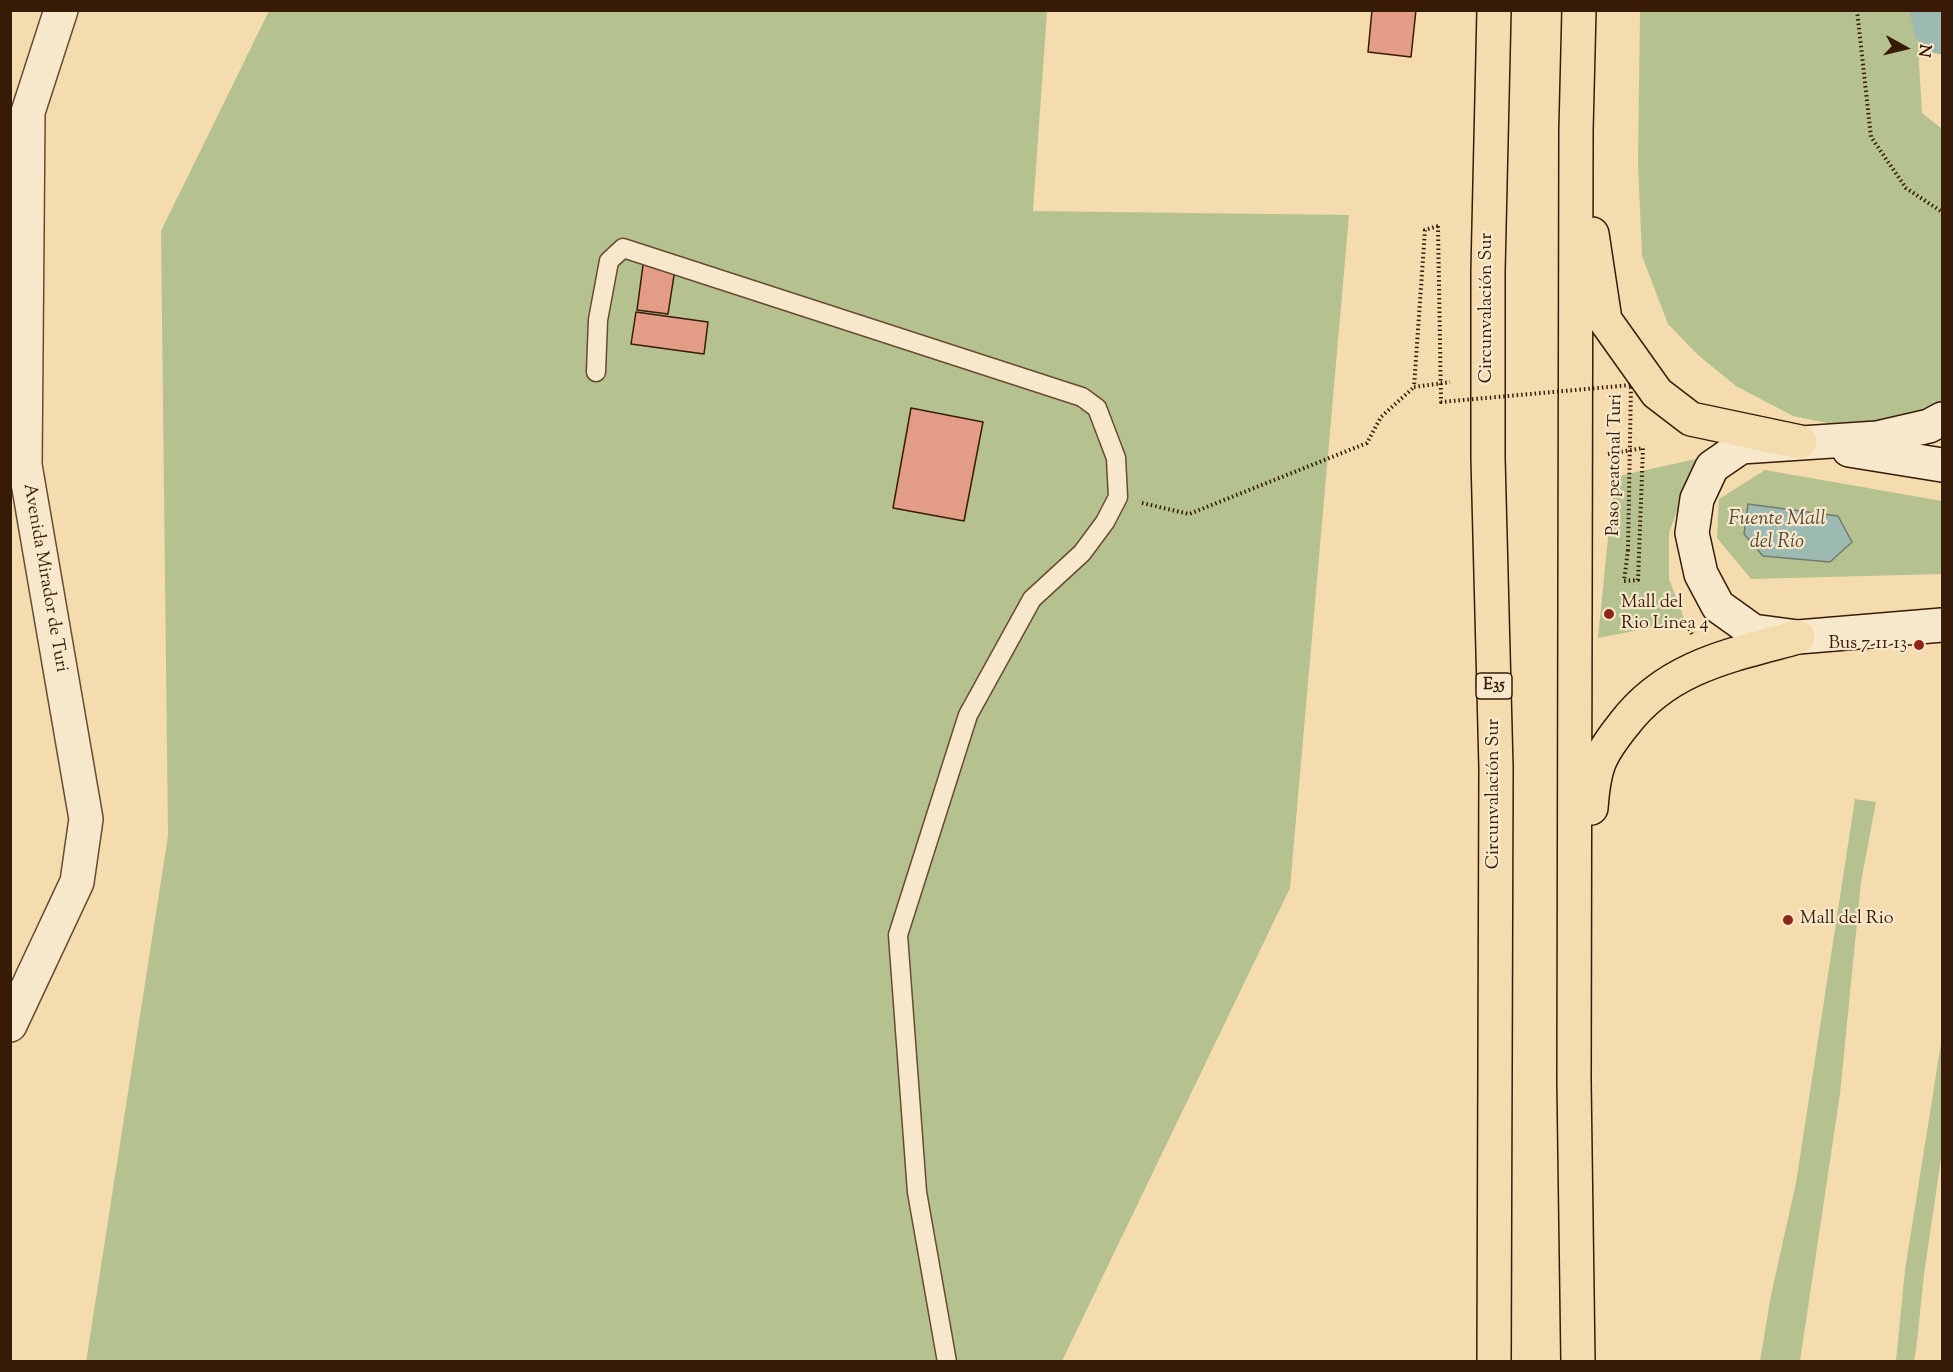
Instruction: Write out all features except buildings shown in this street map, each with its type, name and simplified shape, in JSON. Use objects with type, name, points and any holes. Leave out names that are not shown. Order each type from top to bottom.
[{"type":"highway","name":"Circunvalación Sur","points":[[1494,10],[1488,271],[1488,458],[1496,768],[1494,1362]]},
{"type":"highway","points":[[1578,1362],[1574,1081],[1576,130],[1579,10]]},
{"type":"highway","points":[[1576,130],[1605,320],[1657,393],[1691,419],[1800,442]]},
{"type":"highway","points":[[1576,931],[1591,820],[1593,782],[1600,758],[1615,735],[1636,708],[1664,685],[1698,667],[1798,637]]},
{"type":"street","name":"Avenida Mirador de Turi","points":[[10,1025],[77,882],[86,819],[25,465],[28,112],[61,10]]},
{"type":"street","points":[[1942,418],[1929,426],[1877,438],[1741,447],[1712,467],[1697,499],[1692,533],[1701,574],[1718,606],[1753,631],[1798,637],[1942,625]]},
{"type":"street","points":[[1800,442],[1942,465]]},
{"type":"lane","points":[[596,372],[598,320],[609,261],[624,248],[1082,397],[1097,408],[1116,458],[1118,497],[1105,522],[1082,553],[1032,599],[968,715],[898,935],[917,1192],[947,1362]]},
{"type":"path","points":[[1857,10],[1871,137],[1906,188],[1942,212]]},
{"type":"path","name":"Paso peatonal Turi","points":[[1414,387],[1425,230],[1438,226],[1441,402],[1631,385],[1628,550],[1624,581],[1638,580],[1643,448],[1576,460]]},
{"type":"path","points":[[1118,497],[1189,514],[1367,443],[1381,417],[1414,387],[1450,382]]},
{"type":"green space","points":[[269,11],[1047,11],[1033,211],[1349,215],[1290,888],[1062,1361],[86,1362],[168,836],[161,231]]},
{"type":"green space","points":[[1640,11],[1916,11],[1922,113],[1942,129],[1942,404],[1923,415],[1852,428],[1793,416],[1736,386],[1698,355],[1668,324],[1642,256],[1638,163]]},
{"type":"green space","points":[[1696,459],[1669,533],[1669,579],[1685,621],[1598,638],[1614,477]]},
{"type":"green space","points":[[1765,470],[1942,501],[1942,574],[1751,579],[1717,538],[1719,499]]},
{"type":"green space","points":[[1855,799],[1876,802],[1861,882],[1840,1094],[1800,1361],[1760,1361],[1771,1295],[1796,1183]]},
{"type":"green space","points":[[1942,1037],[1942,1152],[1924,1274],[1916,1351],[1914,1361],[1896,1361],[1905,1270]]},
{"type":"water","name":"Fuente Mall del Río","points":[[1748,504],[1838,516],[1852,542],[1830,562],[1763,556],[1744,534]]},
{"type":"waterway","points":[[1939,10],[1942,25]]},
{"type":"place","name":"Mall del Rio Linea 4","points":[[1609,614]]},
{"type":"place","name":"Bus 7-11-13","points":[[1919,645]]},
{"type":"place","name":"Mall del Rio","points":[[1788,920]]}]
